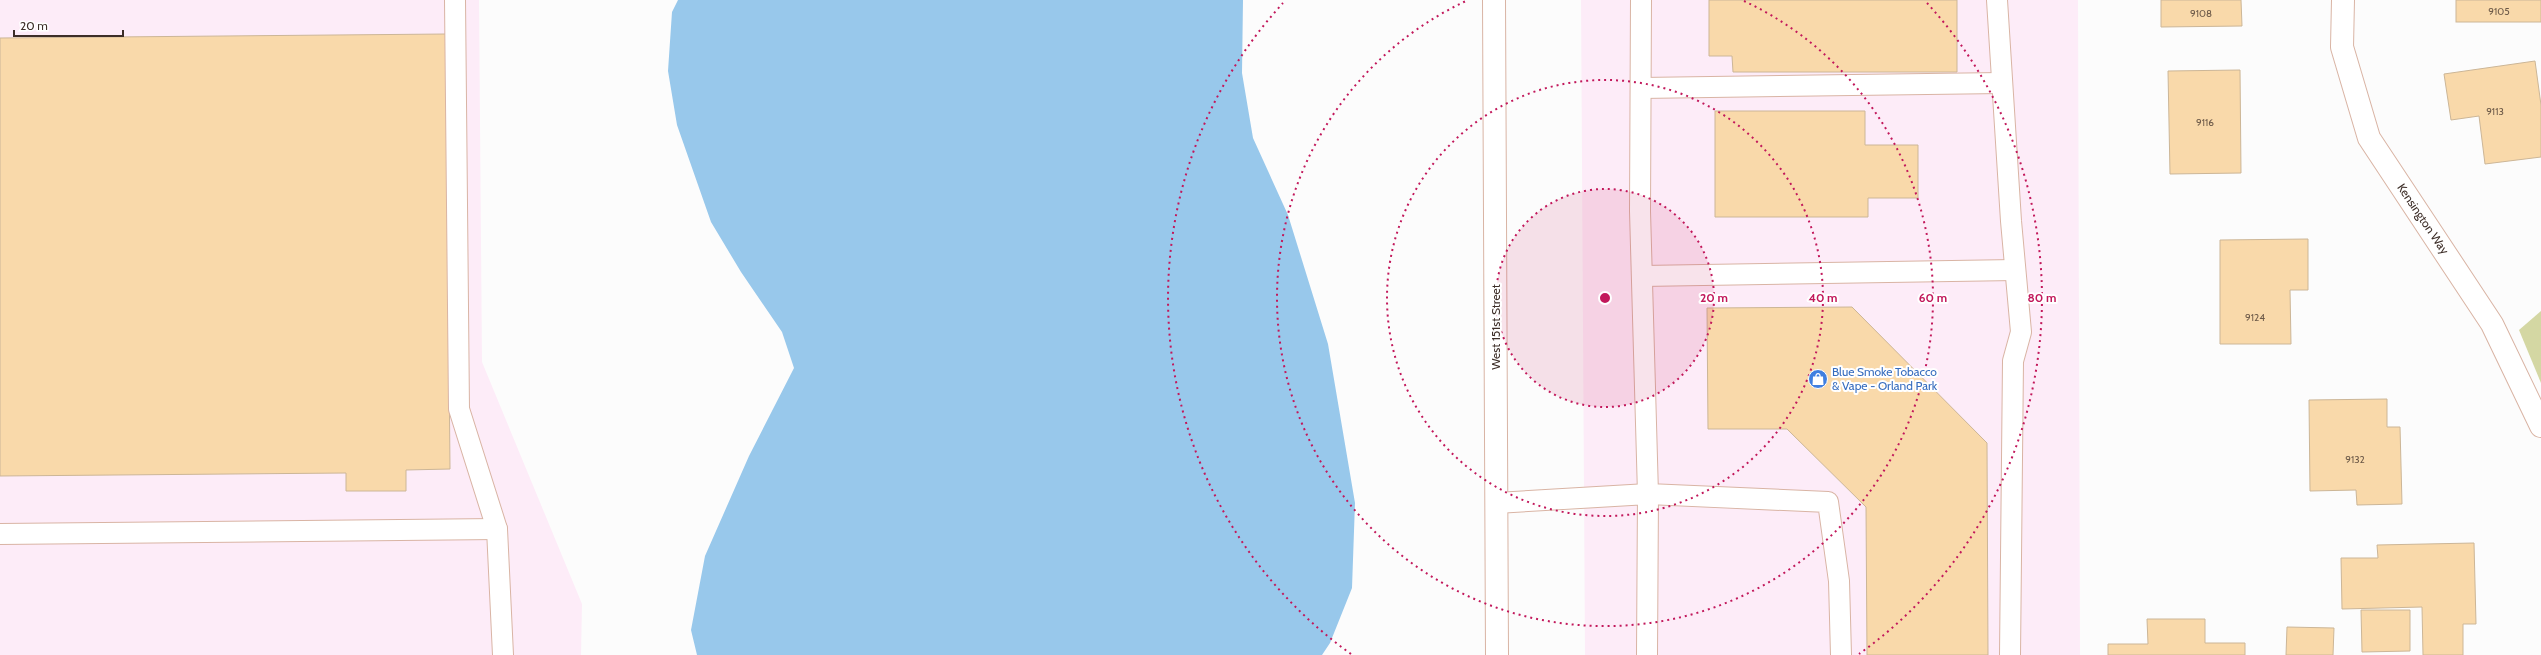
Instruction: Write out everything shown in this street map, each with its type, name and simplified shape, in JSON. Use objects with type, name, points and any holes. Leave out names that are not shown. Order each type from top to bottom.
[{"type":"street","name":"West 151st Street","points":[[1494,0],[1497,655]]},
{"type":"street","name":"Kensington Way","points":[[2343,0],[2342,47],[2369,138],[2492,324],[2541,426]]},
{"type":"lane","points":[[455,0],[459,409],[497,530],[503,655]]},
{"type":"lane","points":[[1641,0],[1642,276],[1648,494],[1646,655]]},
{"type":"lane","points":[[1997,0],[2015,270],[2021,332],[2013,361],[2010,655]]},
{"type":"lane","points":[[1641,88],[2002,83]]},
{"type":"lane","points":[[1642,276],[2015,270]]},
{"type":"lane","points":[[1496,503],[1648,494],[1828,502],[1839,581],[1841,655]]},
{"type":"lane","points":[[0,534],[497,530]]},
{"type":"shaded area","points":[[0,0],[479,0],[482,362],[582,604],[581,655],[0,655]]},
{"type":"shaded area","points":[[1581,0],[2078,0],[2080,655],[1585,655]]},
{"type":"green space","points":[[2541,311],[2541,383],[2519,330]]},
{"type":"water","points":[[678,0],[1243,0],[1242,73],[1253,138],[1288,215],[1328,344],[1355,503],[1352,588],[1330,643],[1322,655],[697,655],[691,630],[705,556],[749,456],[794,368],[782,332],[741,272],[711,222],[677,125],[668,71],[672,12]]},
{"type":"building","points":[[1709,0],[1957,0],[1957,72],[1733,72],[1732,56],[1709,56]]},
{"type":"building","points":[[2161,0],[2241,0],[2242,26],[2161,27]]},
{"type":"building","points":[[2456,0],[2541,0],[2541,22],[2456,22]]},
{"type":"building","points":[[446,34],[450,469],[406,470],[406,491],[346,491],[346,473],[0,476],[0,38]]},
{"type":"building","points":[[2535,61],[2541,105],[2541,157],[2485,164],[2479,116],[2451,120],[2444,74]]},
{"type":"building","points":[[2240,70],[2241,173],[2170,174],[2168,71]]},
{"type":"building","points":[[1715,111],[1865,111],[1865,145],[1918,145],[1918,198],[1868,198],[1868,217],[1715,217]]},
{"type":"building","points":[[2308,239],[2308,290],[2290,290],[2291,344],[2220,344],[2220,240]]},
{"type":"building","points":[[1852,307],[1987,443],[1988,655],[1867,655],[1866,507],[1787,429],[1708,429],[1707,308]]},
{"type":"building","points":[[2387,399],[2387,427],[2400,427],[2402,504],[2357,505],[2356,490],[2310,491],[2309,400]]},
{"type":"building","points":[[2474,543],[2476,624],[2463,624],[2463,655],[2423,655],[2422,607],[2342,609],[2341,558],[2378,558],[2377,545]]},
{"type":"building","points":[[2361,610],[2410,610],[2410,651],[2362,652]]},
{"type":"building","points":[[2147,619],[2205,619],[2205,643],[2245,643],[2245,655],[2108,655],[2108,644],[2148,644]]},
{"type":"building","points":[[2287,627],[2334,628],[2333,655],[2286,655]]},
{"type":"place","name":"Blue Smoke Tobacco & Vape - Orland Park","points":[[1818,379]]}]
